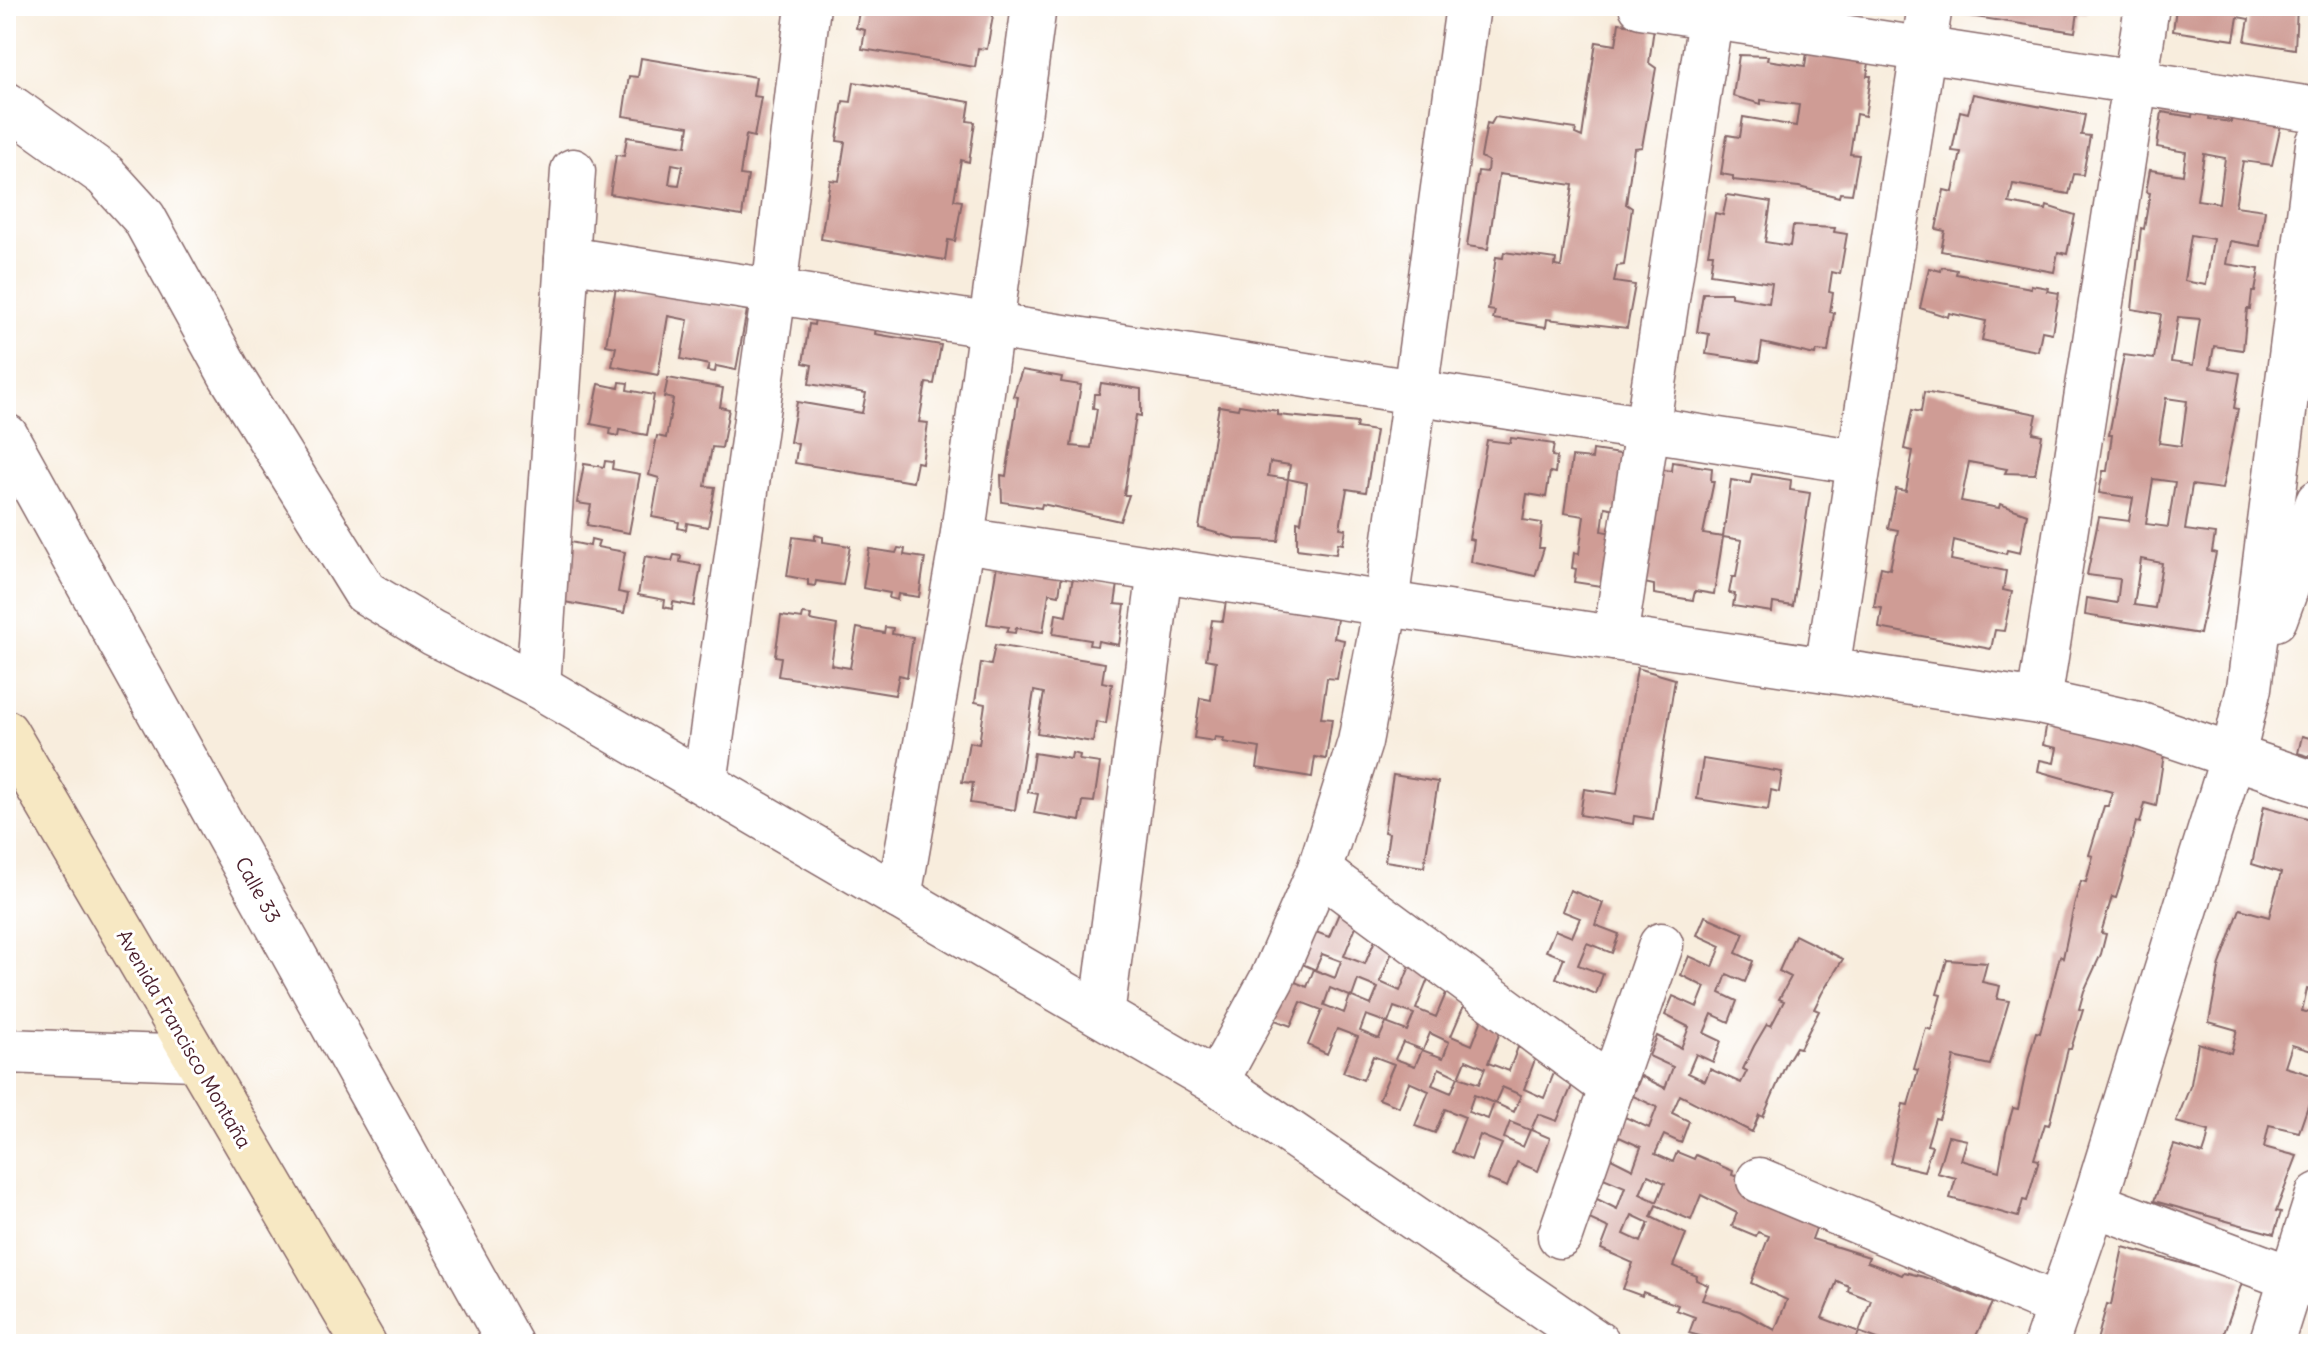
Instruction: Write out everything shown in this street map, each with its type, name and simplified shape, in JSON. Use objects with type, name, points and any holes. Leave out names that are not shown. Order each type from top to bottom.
[{"type":"main road","name":"Avenida Francisco Montaña","points":[[6,732],[364,1344]]},
{"type":"street","points":[[705,783],[774,291],[808,6]]},
{"type":"street","points":[[899,897],[962,540],[1034,6]]},
{"type":"street","points":[[1216,1082],[1272,979],[1319,871],[1360,742],[1386,604],[1468,6]]},
{"type":"street","points":[[1641,6],[1711,11],[1923,49],[2318,110]]},
{"type":"street","points":[[1827,670],[1930,6]]},
{"type":"street","points":[[2039,702],[2147,6]]},
{"type":"street","points":[[1615,638],[1711,11]]},
{"type":"street","points":[[6,104],[105,175],[144,218],[231,376],[365,592],[433,633],[538,686],[1216,1082],[1598,1344]]},
{"type":"street","points":[[1759,1180],[2052,1325],[2094,1204],[2233,756],[2249,688],[2318,144]]},
{"type":"street","points":[[538,686],[573,171]]},
{"type":"street","points":[[567,259],[1859,462]]},
{"type":"street","name":"Calle 33","points":[[6,436],[510,1344]]},
{"type":"street","points":[[2249,688],[2318,502]]},
{"type":"street","points":[[962,540],[2039,702],[2138,724],[2318,785]]},
{"type":"street","points":[[1102,1015],[1160,570]]},
{"type":"street","points":[[1319,871],[1612,1088]]},
{"type":"street","points":[[1560,1236],[1661,945]]},
{"type":"street","points":[[6,1051],[194,1058]]},
{"type":"street","points":[[2271,1344],[2305,1284],[2318,1195]]},
{"type":"street","points":[[2094,1204],[2305,1284]]},
{"type":"building","points":[[860,6],[986,6],[994,10],[987,49],[978,48],[975,67],[862,49],[865,30],[856,28]]},
{"type":"building","points":[[1958,6],[2087,6],[2087,13],[2078,12],[2075,32],[1956,14]]},
{"type":"building","points":[[2297,6],[2295,49],[2245,41],[2249,19],[2238,17],[2234,40],[2173,31],[2176,8]]},
{"type":"building","points":[[1619,23],[1654,28],[1649,63],[1656,68],[1642,147],[1634,148],[1626,204],[1632,208],[1624,265],[1617,266],[1614,282],[1635,285],[1627,328],[1547,319],[1546,327],[1493,319],[1495,311],[1488,310],[1496,257],[1503,258],[1504,252],[1556,259],[1555,266],[1561,267],[1573,185],[1499,174],[1488,249],[1467,246],[1478,171],[1487,172],[1488,161],[1481,157],[1487,123],[1491,124],[1495,117],[1576,129],[1575,134],[1582,137],[1596,42],[1616,45]]},
{"type":"building","points":[[1808,46],[1870,56],[1867,76],[1871,76],[1865,116],[1856,114],[1850,154],[1859,155],[1852,194],[1840,193],[1839,197],[1799,187],[1733,180],[1733,176],[1721,174],[1727,135],[1740,137],[1743,117],[1796,126],[1799,105],[1761,100],[1761,104],[1733,96],[1739,55],[1768,56],[1767,60],[1805,66]]},
{"type":"building","points":[[641,58],[756,77],[753,96],[761,97],[754,137],[746,135],[740,175],[748,176],[742,216],[610,194],[616,155],[624,156],[627,137],[686,146],[689,126],[623,116],[629,76],[638,77]],"holes":[[[672,164],[683,166],[679,185],[669,184]]]},
{"type":"building","points":[[854,82],[970,102],[967,121],[975,122],[969,162],[961,160],[954,200],[962,201],[955,241],[948,240],[945,260],[821,239],[830,180],[839,181],[845,142],[837,141],[843,101],[851,102]]},
{"type":"building","points":[[2196,93],[2212,96],[2209,119],[2231,122],[2234,100],[2285,107],[2272,165],[2243,161],[2235,206],[2265,210],[2260,246],[2230,241],[2226,264],[2259,269],[2250,309],[2247,309],[2243,350],[2214,346],[2210,368],[2240,373],[2234,408],[2238,409],[2222,489],[2192,485],[2185,530],[2215,534],[2212,552],[2216,553],[2200,634],[2085,615],[2087,598],[2117,603],[2120,579],[2087,575],[2099,517],[2129,521],[2133,498],[2099,493],[2103,471],[2107,471],[2112,435],[2109,435],[2124,355],[2154,359],[2161,314],[2132,309],[2141,228],[2144,229],[2150,193],[2146,192],[2150,170],[2183,175],[2186,152],[2157,147],[2162,112],[2192,117]],"holes":[[[2204,154],[2225,158],[2219,203],[2197,200]],[[2191,235],[2213,239],[2206,285],[2184,281]],[[2178,317],[2200,319],[2193,365],[2171,362]],[[2166,398],[2187,401],[2181,446],[2159,443]],[[2153,479],[2175,482],[2168,527],[2146,524]],[[2141,559],[2162,563],[2155,608],[2134,605]]]},
{"type":"building","points":[[1973,94],[2085,115],[2081,135],[2090,136],[2083,175],[2074,174],[2069,194],[2013,184],[2009,203],[2046,210],[2047,206],[2075,215],[2067,254],[2058,252],[2054,272],[1941,251],[1945,231],[1936,229],[1944,190],[1953,192],[1961,152],[1952,151],[1960,111],[1968,113]]},
{"type":"building","points":[[1727,195],[1771,202],[1765,242],[1790,246],[1793,226],[1835,228],[1834,232],[1847,234],[1840,274],[1832,272],[1829,292],[1833,293],[1830,312],[1834,313],[1828,352],[1816,351],[1815,355],[1762,343],[1759,362],[1706,354],[1709,334],[1697,332],[1703,293],[1731,293],[1731,297],[1769,303],[1772,283],[1710,274],[1713,254],[1708,254],[1715,213],[1723,215]]},
{"type":"building","points":[[1942,267],[1957,270],[1956,274],[2031,288],[2031,285],[2048,288],[2047,291],[2059,293],[2052,333],[2042,331],[2038,351],[1995,343],[1982,340],[1986,321],[1949,313],[1948,317],[1920,308],[1929,268],[1941,271]]},
{"type":"building","points":[[616,287],[747,310],[736,370],[716,366],[715,372],[707,371],[709,365],[681,359],[688,320],[668,316],[658,375],[612,366],[616,347],[606,345]]},
{"type":"building","points":[[817,305],[878,315],[875,334],[941,345],[934,384],[926,383],[919,422],[928,423],[922,463],[917,462],[913,482],[795,463],[798,444],[790,442],[797,402],[862,413],[866,393],[809,384],[812,365],[803,363],[809,324],[814,325]]},
{"type":"building","points":[[1022,370],[1062,377],[1061,382],[1081,385],[1071,446],[1091,448],[1097,409],[1093,408],[1094,394],[1099,394],[1101,383],[1141,389],[1141,416],[1136,415],[1124,495],[1129,495],[1120,521],[1042,504],[1041,508],[1002,502],[1001,475],[1006,476],[1018,397],[1013,396]]},
{"type":"building","points":[[668,378],[723,388],[720,407],[729,409],[722,448],[712,447],[705,486],[715,487],[708,527],[687,523],[686,530],[678,528],[679,522],[652,517],[659,478],[649,475],[657,436],[666,438],[673,399],[664,397]]},
{"type":"building","points":[[620,382],[628,383],[627,390],[654,395],[647,435],[619,430],[618,436],[610,434],[611,428],[591,424],[599,384],[619,388]]},
{"type":"building","points":[[1924,392],[2037,414],[2033,433],[2042,435],[2035,474],[2005,473],[2007,469],[1969,462],[1961,501],[1999,508],[2000,504],[2027,514],[2020,553],[2007,550],[2006,554],[1954,540],[1951,560],[2006,571],[2003,590],[2012,592],[2004,631],[1995,630],[1991,649],[1879,628],[1882,608],[1874,607],[1877,587],[1881,567],[1890,569],[1898,530],[1888,528],[1896,489],[1906,491],[1913,451],[1904,449],[1912,410],[1921,412]]},
{"type":"building","points":[[1239,405],[1278,411],[1278,415],[1357,423],[1356,428],[1376,431],[1366,492],[1347,489],[1340,528],[1346,529],[1343,544],[1338,543],[1336,554],[1297,549],[1297,521],[1301,522],[1307,483],[1288,479],[1278,541],[1237,539],[1199,528],[1219,406],[1238,409]],"holes":[[[1270,462],[1290,465],[1288,479],[1268,476]]]},
{"type":"building","points":[[1511,438],[1554,444],[1552,456],[1557,457],[1555,473],[1550,472],[1546,497],[1527,494],[1523,520],[1542,523],[1539,548],[1544,548],[1535,576],[1471,562],[1474,540],[1469,539],[1487,440],[1510,443]]},
{"type":"building","points":[[1593,450],[1633,456],[1625,511],[1605,507],[1602,531],[1622,535],[1614,588],[1574,582],[1574,553],[1579,554],[1584,516],[1564,513],[1572,457],[1592,459]]},
{"type":"building","points":[[605,461],[613,462],[612,469],[640,474],[629,533],[587,525],[591,505],[577,503],[584,464],[604,467]]},
{"type":"building","points":[[1672,462],[1712,468],[1711,481],[1714,481],[1703,534],[1723,537],[1714,594],[1695,591],[1693,600],[1654,594],[1654,585],[1635,581],[1652,468],[1671,471]]},
{"type":"building","points":[[1752,474],[1791,480],[1790,490],[1810,493],[1793,606],[1773,603],[1772,612],[1733,606],[1735,594],[1729,593],[1732,577],[1736,577],[1742,540],[1723,537],[1731,480],[1750,483]]},
{"type":"building","points":[[815,535],[823,537],[823,542],[850,546],[843,585],[816,581],[815,586],[808,585],[808,580],[787,576],[793,537],[815,540]]},
{"type":"building","points":[[591,539],[599,541],[597,547],[625,552],[618,592],[628,594],[624,613],[559,601],[570,542],[590,546]]},
{"type":"building","points":[[898,548],[905,549],[904,555],[925,558],[919,597],[898,594],[897,600],[889,598],[890,593],[863,588],[869,549],[896,553]]},
{"type":"building","points":[[674,555],[681,556],[680,562],[701,566],[694,606],[673,602],[672,609],[664,607],[665,600],[638,595],[645,556],[672,561]]},
{"type":"building","points":[[997,565],[1062,575],[1059,595],[1049,593],[1043,632],[1016,628],[1015,633],[1007,632],[1009,627],[987,624]]},
{"type":"building","points":[[1073,577],[1118,584],[1115,604],[1125,605],[1119,645],[1098,641],[1097,646],[1089,645],[1090,640],[1053,634],[1056,614],[1066,616]]},
{"type":"building","points":[[1226,601],[1337,619],[1334,638],[1344,640],[1337,679],[1327,678],[1321,718],[1332,719],[1326,759],[1315,757],[1312,777],[1257,768],[1260,748],[1223,742],[1224,738],[1215,737],[1214,741],[1194,738],[1200,698],[1211,700],[1216,661],[1206,659],[1212,620],[1223,621]]},
{"type":"building","points":[[803,614],[811,615],[810,620],[837,625],[831,665],[850,668],[857,628],[884,633],[885,627],[893,628],[892,634],[913,637],[907,677],[899,675],[895,695],[778,676],[781,657],[775,656],[781,616],[802,619]]},
{"type":"building","points":[[995,645],[1105,663],[1102,682],[1112,684],[1106,724],[1096,722],[1093,742],[1037,733],[1044,693],[1034,691],[1015,810],[970,803],[973,783],[962,782],[969,742],[979,744],[985,704],[975,702],[981,663],[991,665]]},
{"type":"building","points":[[1637,668],[1675,679],[1653,819],[1634,816],[1633,824],[1580,815],[1584,789],[1617,794]]},
{"type":"building","points":[[2049,710],[2165,748],[2156,806],[2145,803],[2140,823],[2136,822],[2122,879],[2116,898],[2112,897],[2101,933],[2106,934],[2101,954],[2084,991],[2079,1009],[2083,1010],[2071,1049],[2068,1049],[2049,1125],[2045,1124],[2034,1159],[2039,1160],[2027,1201],[2023,1200],[2018,1217],[1950,1198],[1956,1178],[1937,1173],[1948,1136],[1967,1140],[1961,1160],[1999,1171],[2013,1108],[2018,1109],[2036,1032],[2040,1033],[2060,956],[2063,958],[2081,881],[2086,882],[2093,856],[2089,855],[2104,806],[2108,806],[2112,792],[2038,771],[2040,760],[2054,763],[2057,748],[2043,745]]},
{"type":"building","points":[[2302,736],[2318,740],[2318,759],[2298,753]]},
{"type":"building","points":[[1034,753],[1071,759],[1072,753],[1080,755],[1079,760],[1100,763],[1094,802],[1083,801],[1080,821],[1034,813],[1038,794],[1028,792]]},
{"type":"building","points":[[1703,759],[1782,772],[1779,792],[1771,790],[1768,810],[1697,799]]},
{"type":"building","points":[[1393,775],[1438,782],[1424,867],[1385,861],[1389,833],[1384,832]]},
{"type":"building","points":[[2264,806],[2318,821],[2318,992],[2307,989],[2302,1011],[2318,1015],[2318,1053],[2292,1045],[2285,1067],[2318,1077],[2299,1132],[2269,1125],[2264,1147],[2297,1156],[2276,1211],[2281,1212],[2274,1234],[2154,1201],[2174,1145],[2203,1154],[2206,1145],[2209,1131],[2176,1122],[2191,1084],[2198,1043],[2231,1053],[2237,1030],[2209,1022],[2220,964],[2240,909],[2269,917],[2281,873],[2252,864]]},
{"type":"building","points":[[1570,890],[1603,903],[1595,925],[1619,934],[1612,953],[1587,943],[1578,965],[1603,974],[1596,994],[1556,978],[1564,958],[1546,951],[1555,930],[1572,937],[1580,918],[1562,911]]},
{"type":"building","points":[[1339,913],[1358,921],[1344,956],[1365,964],[1375,940],[1394,947],[1380,982],[1400,991],[1410,966],[1430,974],[1416,1009],[1436,1017],[1446,993],[1466,1001],[1451,1036],[1472,1045],[1482,1019],[1500,1032],[1488,1063],[1509,1071],[1518,1047],[1537,1054],[1524,1089],[1544,1098],[1554,1073],[1574,1081],[1557,1121],[1538,1114],[1531,1130],[1550,1138],[1538,1171],[1517,1162],[1507,1187],[1487,1179],[1502,1144],[1480,1135],[1471,1160],[1452,1152],[1465,1117],[1445,1109],[1435,1133],[1415,1126],[1429,1091],[1409,1082],[1399,1107],[1379,1099],[1394,1064],[1373,1056],[1363,1080],[1343,1072],[1358,1037],[1337,1029],[1327,1054],[1308,1045],[1322,1010],[1301,1002],[1291,1026],[1272,1019],[1288,979],[1307,987],[1314,969],[1295,961],[1308,929],[1329,937]],"holes":[[[1322,954],[1341,961],[1335,978],[1315,970]],[[1358,980],[1378,988],[1371,1005],[1352,997]],[[1330,988],[1350,996],[1344,1013],[1324,1005]],[[1394,1007],[1414,1014],[1407,1031],[1386,1023],[1379,1039],[1360,1031],[1366,1015],[1388,1023]],[[1430,1033],[1449,1042],[1443,1058],[1422,1050],[1415,1066],[1395,1059],[1403,1042],[1423,1050]],[[1466,1060],[1485,1068],[1479,1084],[1459,1077]],[[1439,1068],[1458,1077],[1451,1093],[1432,1085]],[[1502,1087],[1521,1095],[1514,1112],[1495,1103]],[[1474,1095],[1494,1103],[1488,1119],[1468,1112]],[[1510,1122],[1530,1130],[1523,1147],[1504,1138]]]},
{"type":"building","points":[[1705,916],[1744,933],[1736,953],[1753,961],[1745,982],[1727,974],[1720,993],[1737,1001],[1729,1022],[1712,1014],[1704,1033],[1721,1041],[1713,1062],[1696,1054],[1688,1073],[1705,1081],[1710,1069],[1741,1083],[1747,1071],[1743,1069],[1754,1046],[1767,1024],[1771,1026],[1784,1001],[1779,999],[1791,977],[1779,971],[1795,935],[1843,959],[1814,1009],[1819,1011],[1800,1048],[1796,1047],[1787,1062],[1763,1117],[1759,1115],[1752,1132],[1680,1095],[1672,1113],[1689,1121],[1681,1143],[1664,1135],[1655,1154],[1673,1162],[1677,1152],[1694,1159],[1696,1155],[1733,1171],[1732,1175],[1750,1182],[1818,1223],[1812,1239],[1869,1257],[1867,1262],[1902,1275],[1904,1272],[1924,1277],[1992,1303],[1972,1344],[1891,1344],[1859,1332],[1854,1344],[1729,1344],[1689,1333],[1695,1317],[1676,1310],[1678,1305],[1643,1292],[1642,1296],[1623,1289],[1633,1263],[1601,1249],[1609,1228],[1585,1217],[1593,1197],[1617,1209],[1625,1187],[1601,1177],[1609,1157],[1633,1169],[1641,1147],[1617,1136],[1625,1117],[1649,1128],[1657,1107],[1633,1096],[1641,1076],[1665,1088],[1673,1067],[1649,1056],[1657,1036],[1681,1048],[1689,1027],[1665,1015],[1673,996],[1697,1007],[1705,987],[1681,975],[1689,956],[1713,967],[1721,946],[1697,935]],"holes":[[[1648,1175],[1665,1183],[1657,1202],[1640,1194]],[[1701,1195],[1737,1213],[1732,1226],[1756,1236],[1758,1232],[1769,1236],[1751,1283],[1787,1300],[1775,1330],[1740,1311],[1702,1300],[1708,1285],[1696,1280],[1697,1276],[1673,1266],[1686,1234],[1651,1217],[1656,1205],[1691,1220]],[[1632,1215],[1649,1223],[1641,1242],[1624,1234]],[[1837,1281],[1849,1286],[1848,1291],[1871,1300],[1859,1332],[1822,1318]]]},
{"type":"building","points":[[1947,960],[1987,963],[1982,982],[2000,986],[1997,999],[2009,1001],[1990,1065],[1954,1057],[1939,1119],[1935,1118],[1927,1145],[1932,1146],[1924,1171],[1890,1163],[1903,1104],[1908,1105],[1918,1070],[1914,1069],[1926,1028],[1931,1030],[1941,995],[1937,994]]},
{"type":"building","points":[[2123,1247],[2243,1280],[2223,1336],[2227,1337],[2225,1344],[2096,1344],[2107,1304],[2111,1305]]}]
